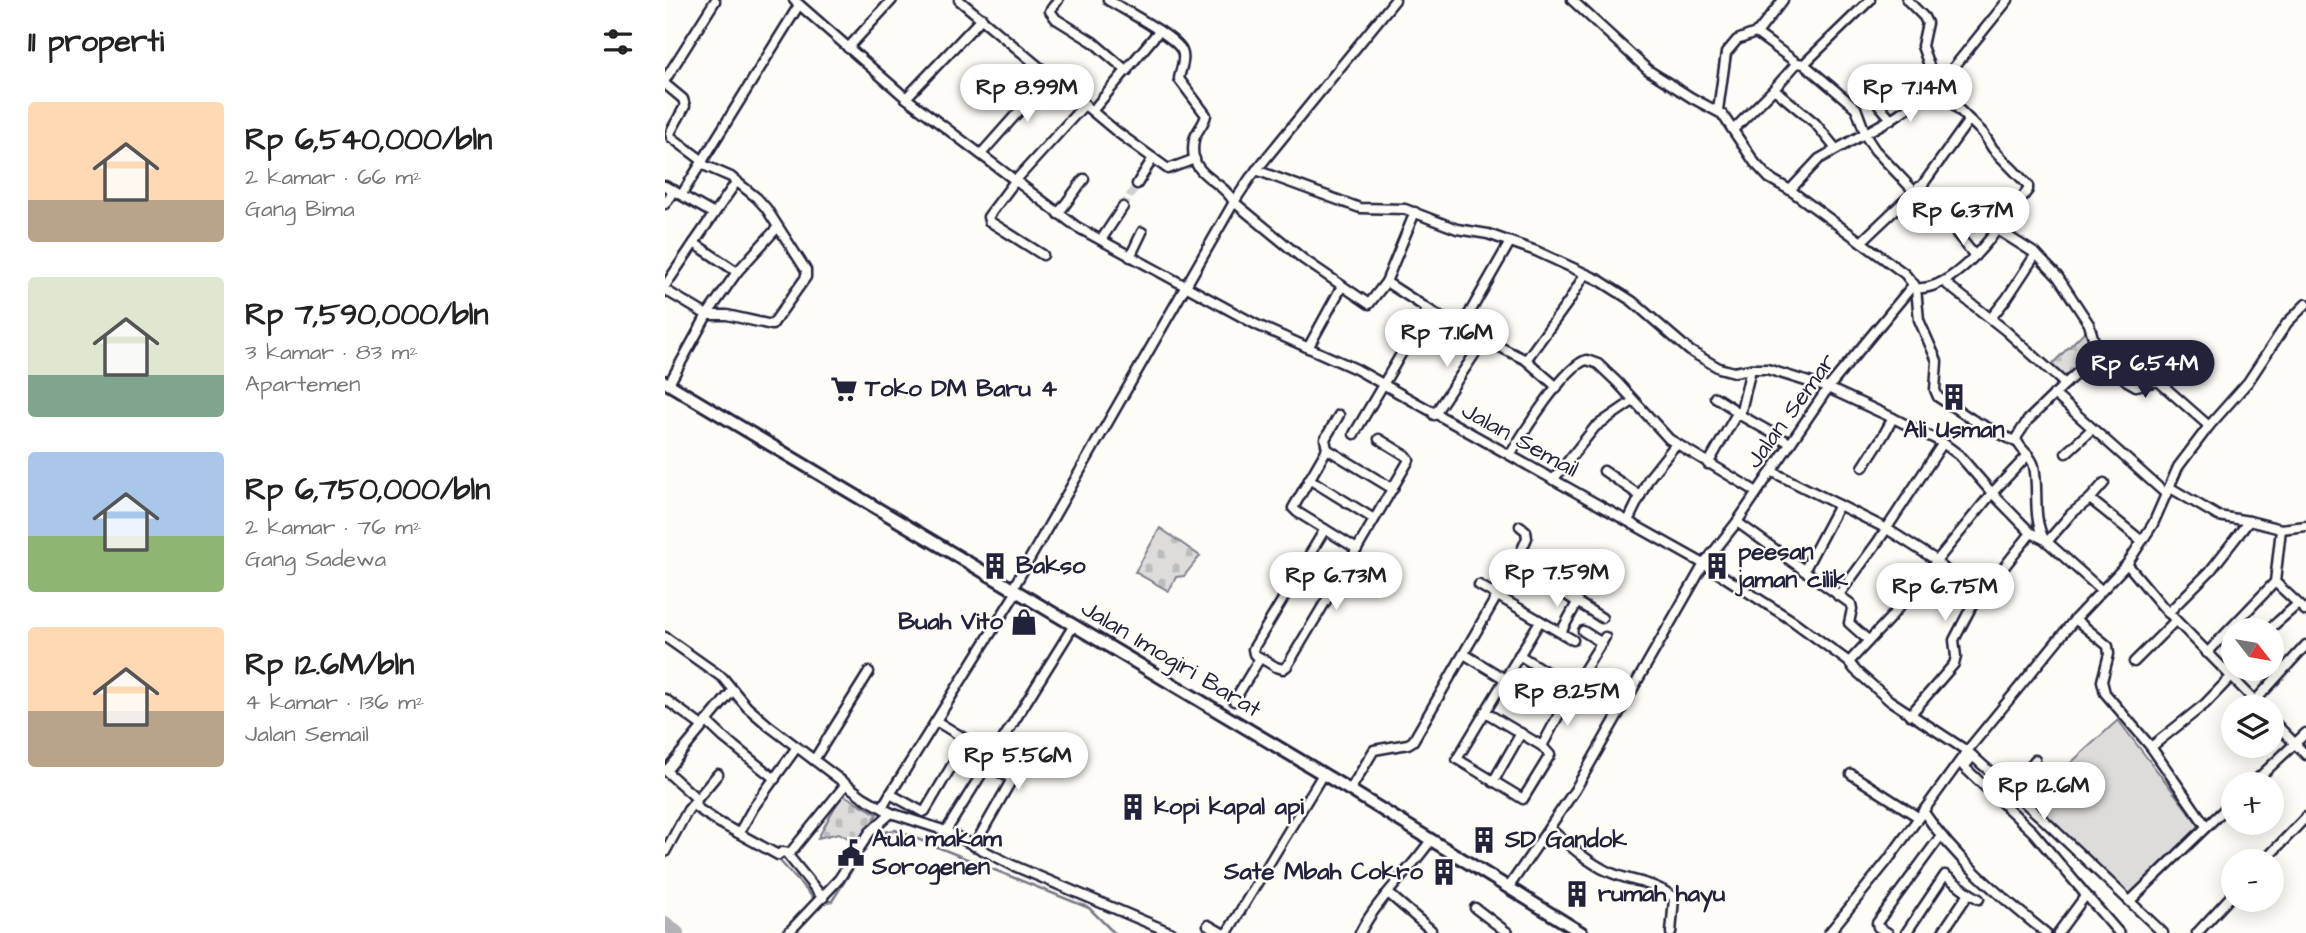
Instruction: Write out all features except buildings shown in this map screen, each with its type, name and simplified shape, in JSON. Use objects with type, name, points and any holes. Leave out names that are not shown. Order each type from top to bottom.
[{"type":"main road","name":"Jalan Imogiri Barat","points":[[667,383],[1350,790],[1582,933]]},
{"type":"street","points":[[848,48],[892,0]]},
{"type":"street","points":[[959,0],[1153,158],[1171,169],[1195,159]]},
{"type":"street","points":[[1058,0],[1051,11],[1056,19],[1093,42],[1127,71]]},
{"type":"street","points":[[1108,0],[1159,31],[1183,53],[1179,79],[1206,116],[1194,141],[1199,170],[1228,192],[1234,202],[1303,259],[1370,304],[1386,282],[1415,212]]},
{"type":"street","points":[[884,804],[1015,590],[1234,202],[1395,0]]},
{"type":"street","points":[[1572,0],[1648,71],[1692,99],[1718,110],[1755,163],[1769,178],[1790,190],[1910,279],[1915,286],[1919,320],[1937,361],[1935,390],[1938,397],[1973,420],[2016,442],[2028,455],[2034,467],[2039,538]]},
{"type":"street","points":[[1718,110],[1726,53],[1737,40],[1756,33],[1783,0]]},
{"type":"street","points":[[1733,130],[1870,0]]},
{"type":"street","points":[[1906,0],[1927,23],[1921,46],[1937,88],[1983,133],[1993,149],[2028,185],[2028,190],[1975,256],[1935,287],[1915,286]]},
{"type":"street","points":[[1790,190],[1819,159],[1891,119],[1937,88],[2008,0]]},
{"type":"street","points":[[715,1],[665,82],[683,100],[685,106],[668,130],[672,139],[702,163],[737,181],[764,206],[807,273],[772,325],[727,315],[707,315],[665,288],[737,181]]},
{"type":"street","points":[[665,204],[702,163],[797,2]]},
{"type":"street","name":"Jalan Semail","points":[[797,2],[906,98],[1058,214],[1130,257],[1257,325],[1356,369],[1704,564],[1793,621],[1849,662],[1881,693],[1910,715],[1970,753],[2163,933]]},
{"type":"street","points":[[906,98],[982,18]]},
{"type":"street","points":[[1093,110],[1159,31]]},
{"type":"street","points":[[1756,33],[1801,63],[1856,108],[1875,149],[1917,189],[1975,256]]},
{"type":"street","points":[[981,154],[1051,75]]},
{"type":"street","points":[[1860,82],[1891,119]]},
{"type":"street","points":[[1774,89],[1815,123],[1836,149]]},
{"type":"street","points":[[1043,255],[988,220],[989,215],[1085,104]]},
{"type":"street","points":[[1861,242],[1917,189],[1969,120]]},
{"type":"street","points":[[1137,184],[1153,158]]},
{"type":"street","points":[[1257,170],[1360,208],[1405,209],[1457,229],[1488,234],[1562,261],[1632,301],[1690,351],[1720,368],[1734,372],[1767,369],[1828,388],[1893,418],[1943,443],[1966,461],[1991,493],[2101,590]]},
{"type":"street","points":[[1058,214],[1084,179]]},
{"type":"street","points":[[665,186],[714,214]]},
{"type":"street","points":[[1101,240],[1123,206]]},
{"type":"street","points":[[667,383],[707,315],[737,272],[777,228]]},
{"type":"street","points":[[1998,230],[2036,254],[2059,277],[2084,314],[2098,354],[2132,384],[2140,386],[2160,382],[2209,426]]},
{"type":"street","points":[[1130,257],[1142,232]]},
{"type":"street","points":[[1461,328],[1510,242]]},
{"type":"street","points":[[694,243],[737,272]]},
{"type":"street","points":[[1991,318],[2036,254]]},
{"type":"street","points":[[1526,360],[1570,301],[1585,274]]},
{"type":"street","points":[[1386,282],[1427,310],[1526,360],[1557,387]]},
{"type":"street","points":[[1944,282],[1991,318],[2065,384]]},
{"type":"street","points":[[1308,348],[1342,286]]},
{"type":"street","name":"Jalan Semar","points":[[1507,888],[1575,790],[1704,564],[1737,522],[1828,388],[1915,286]]},
{"type":"street","points":[[1829,933],[2075,619],[2127,564],[2153,524],[2178,467],[2209,426],[2248,382],[2275,338],[2306,304]]},
{"type":"street","points":[[1354,434],[1427,310]]},
{"type":"street","points":[[1434,415],[1484,340]]},
{"type":"street","points":[[2016,442],[2021,428],[2098,354]]},
{"type":"street","points":[[1510,455],[1557,387],[1578,363],[1587,360],[1598,364],[1675,444],[1757,492]]},
{"type":"street","points":[[1708,464],[1735,416],[1739,415],[1751,369]]},
{"type":"street","points":[[2054,394],[2168,491],[2218,516],[2281,529],[2306,526]]},
{"type":"street","points":[[1715,397],[1739,415],[1790,443]]},
{"type":"street","points":[[1553,480],[1595,427],[1633,401]]},
{"type":"street","points":[[1339,415],[1325,439],[1327,449],[1293,508],[1357,549]]},
{"type":"street","points":[[1863,467],[1893,418]]},
{"type":"street","points":[[2066,453],[2092,429]]},
{"type":"street","points":[[1325,529],[1253,649],[1254,654],[1278,668],[1287,666],[1409,460],[1379,439]]},
{"type":"street","points":[[1838,596],[1887,529],[1943,443]]},
{"type":"street","points":[[1628,521],[1649,478],[1675,444]]},
{"type":"street","points":[[1327,449],[1393,489]]},
{"type":"street","points":[[1849,662],[1890,618],[1991,493],[2028,455]]},
{"type":"street","points":[[1604,471],[1639,495]]},
{"type":"street","points":[[1771,471],[1887,529],[1936,561],[1977,596]]},
{"type":"street","points":[[1309,479],[1374,519]]},
{"type":"street","points":[[1910,715],[1954,664],[1954,640],[1977,596],[1986,593],[2039,538],[2090,499],[2104,483]]},
{"type":"street","points":[[2090,499],[2142,541]]},
{"type":"street","points":[[1804,571],[1839,505]]},
{"type":"street","points":[[2168,613],[2210,571],[2249,521]]},
{"type":"street","points":[[1737,522],[1851,604],[1849,623],[1868,640]]},
{"type":"street","points":[[1350,790],[1374,750],[1413,741],[1516,563],[1527,538],[1526,531],[1520,526]]},
{"type":"street","points":[[2207,653],[2275,582],[2281,529]]},
{"type":"street","points":[[1516,563],[1602,618]]},
{"type":"street","points":[[2127,564],[2175,621],[2221,668]]},
{"type":"street","points":[[2275,582],[2306,611]]},
{"type":"street","points":[[1479,585],[1573,640]]},
{"type":"street","points":[[1561,632],[1578,601]]},
{"type":"street","points":[[2282,618],[2298,604]]},
{"type":"street","points":[[2075,619],[2108,646],[2109,654],[2102,687],[2112,703],[2151,747],[2206,826]]},
{"type":"street","points":[[1485,712],[1542,746],[1549,755],[1523,799],[1457,759],[1505,678],[1540,621]]},
{"type":"street","points":[[2134,662],[2175,621]]},
{"type":"street","points":[[946,831],[1074,625]]},
{"type":"street","points":[[1542,746],[1603,640],[1583,631]]},
{"type":"street","points":[[665,637],[723,678],[747,707],[863,797],[891,813],[946,831],[1024,870],[1172,933]]},
{"type":"street","points":[[2265,695],[2306,645]]},
{"type":"street","points":[[1464,654],[1536,696],[1551,675]]},
{"type":"street","points":[[1519,655],[1573,688]]},
{"type":"street","points":[[1225,716],[1260,658]]},
{"type":"street","points":[[814,760],[869,672]]},
{"type":"street","points":[[2151,747],[2205,704],[2227,681]]},
{"type":"street","points":[[2233,681],[2248,695]]},
{"type":"street","points":[[733,690],[666,770],[695,797],[697,807],[775,854],[787,854],[846,784]]},
{"type":"street","points":[[665,699],[704,723],[775,779]]},
{"type":"street","points":[[890,794],[925,811],[967,740],[936,722]]},
{"type":"street","points":[[1493,782],[1521,733]]},
{"type":"street","points":[[2284,733],[2306,755]]},
{"type":"street","points":[[2265,772],[2306,733]]},
{"type":"street","points":[[739,833],[753,807],[797,747]]},
{"type":"street","points":[[974,846],[1029,750]]},
{"type":"street","points":[[1970,753],[1964,767],[2033,832],[2119,933]]},
{"type":"street","points":[[2011,791],[2035,760]]},
{"type":"street","points":[[987,765],[1012,779]]},
{"type":"street","points":[[665,852],[680,823],[718,774]]},
{"type":"street","points":[[1227,933],[1322,774]]},
{"type":"street","points":[[1851,774],[1921,814],[1989,888],[2046,933]]},
{"type":"street","points":[[1995,794],[2004,784]]},
{"type":"street","points":[[2130,901],[2221,812]]},
{"type":"street","points":[[788,933],[839,879],[870,832],[891,813]]},
{"type":"street","points":[[2275,849],[2306,817]]},
{"type":"street","points":[[2033,832],[2045,821]]},
{"type":"street","points":[[1549,828],[1608,872],[1662,888],[1670,894],[1674,898],[1671,933]]},
{"type":"street","points":[[1888,933],[1877,926],[1877,923],[1940,836]]},
{"type":"street","points":[[1360,933],[1431,840]]},
{"type":"street","points":[[787,854],[820,900]]},
{"type":"street","points":[[1906,933],[1945,875],[1979,899]]},
{"type":"street","points":[[1942,933],[1969,892]]},
{"type":"street","points":[[1388,893],[1431,930]]},
{"type":"street","points":[[2058,933],[2086,895]]},
{"type":"street","points":[[2197,933],[2221,907]]},
{"type":"street","points":[[1475,908],[1508,933]]},
{"type":"street","points":[[1208,925],[1222,933]]},
{"type":"green space","points":[[2085,331],[2094,355],[2065,382],[2048,368]]},
{"type":"green space","points":[[1160,528],[1200,556],[1184,576],[1176,577],[1169,591],[1135,572]]},
{"type":"green space","points":[[2118,720],[2201,828],[2129,895],[2030,800]]},
{"type":"green space","points":[[842,794],[877,814],[860,845],[839,833],[818,838]]},
{"type":"waterway","points":[[763,851],[780,861],[818,903],[832,901],[875,834],[895,830],[1089,908],[1114,933]]},
{"type":"waterway","points":[[665,923],[677,933]]},
{"type":"tunnel","points":[[1123,207],[1137,184]]},
{"type":"place","name":"Toko DM Baru 4","points":[[844,389]]},
{"type":"place","name":"Ali Usman","points":[[1954,397]]},
{"type":"place","name":"Bakso","points":[[995,566]]},
{"type":"place","name":"peesan jaman cilik","points":[[1717,566]]},
{"type":"place","name":"Buah Vito","points":[[1024,622]]},
{"type":"place","name":"kopi kapal api","points":[[1133,807]]},
{"type":"place","name":"SD Gandok","points":[[1484,840]]},
{"type":"place","name":"Aula makam Sorogenen","points":[[851,853]]},
{"type":"place","name":"Sate Mbah Cokro","points":[[1444,872]]},
{"type":"place","name":"rumah hayu","points":[[1577,894]]}]
